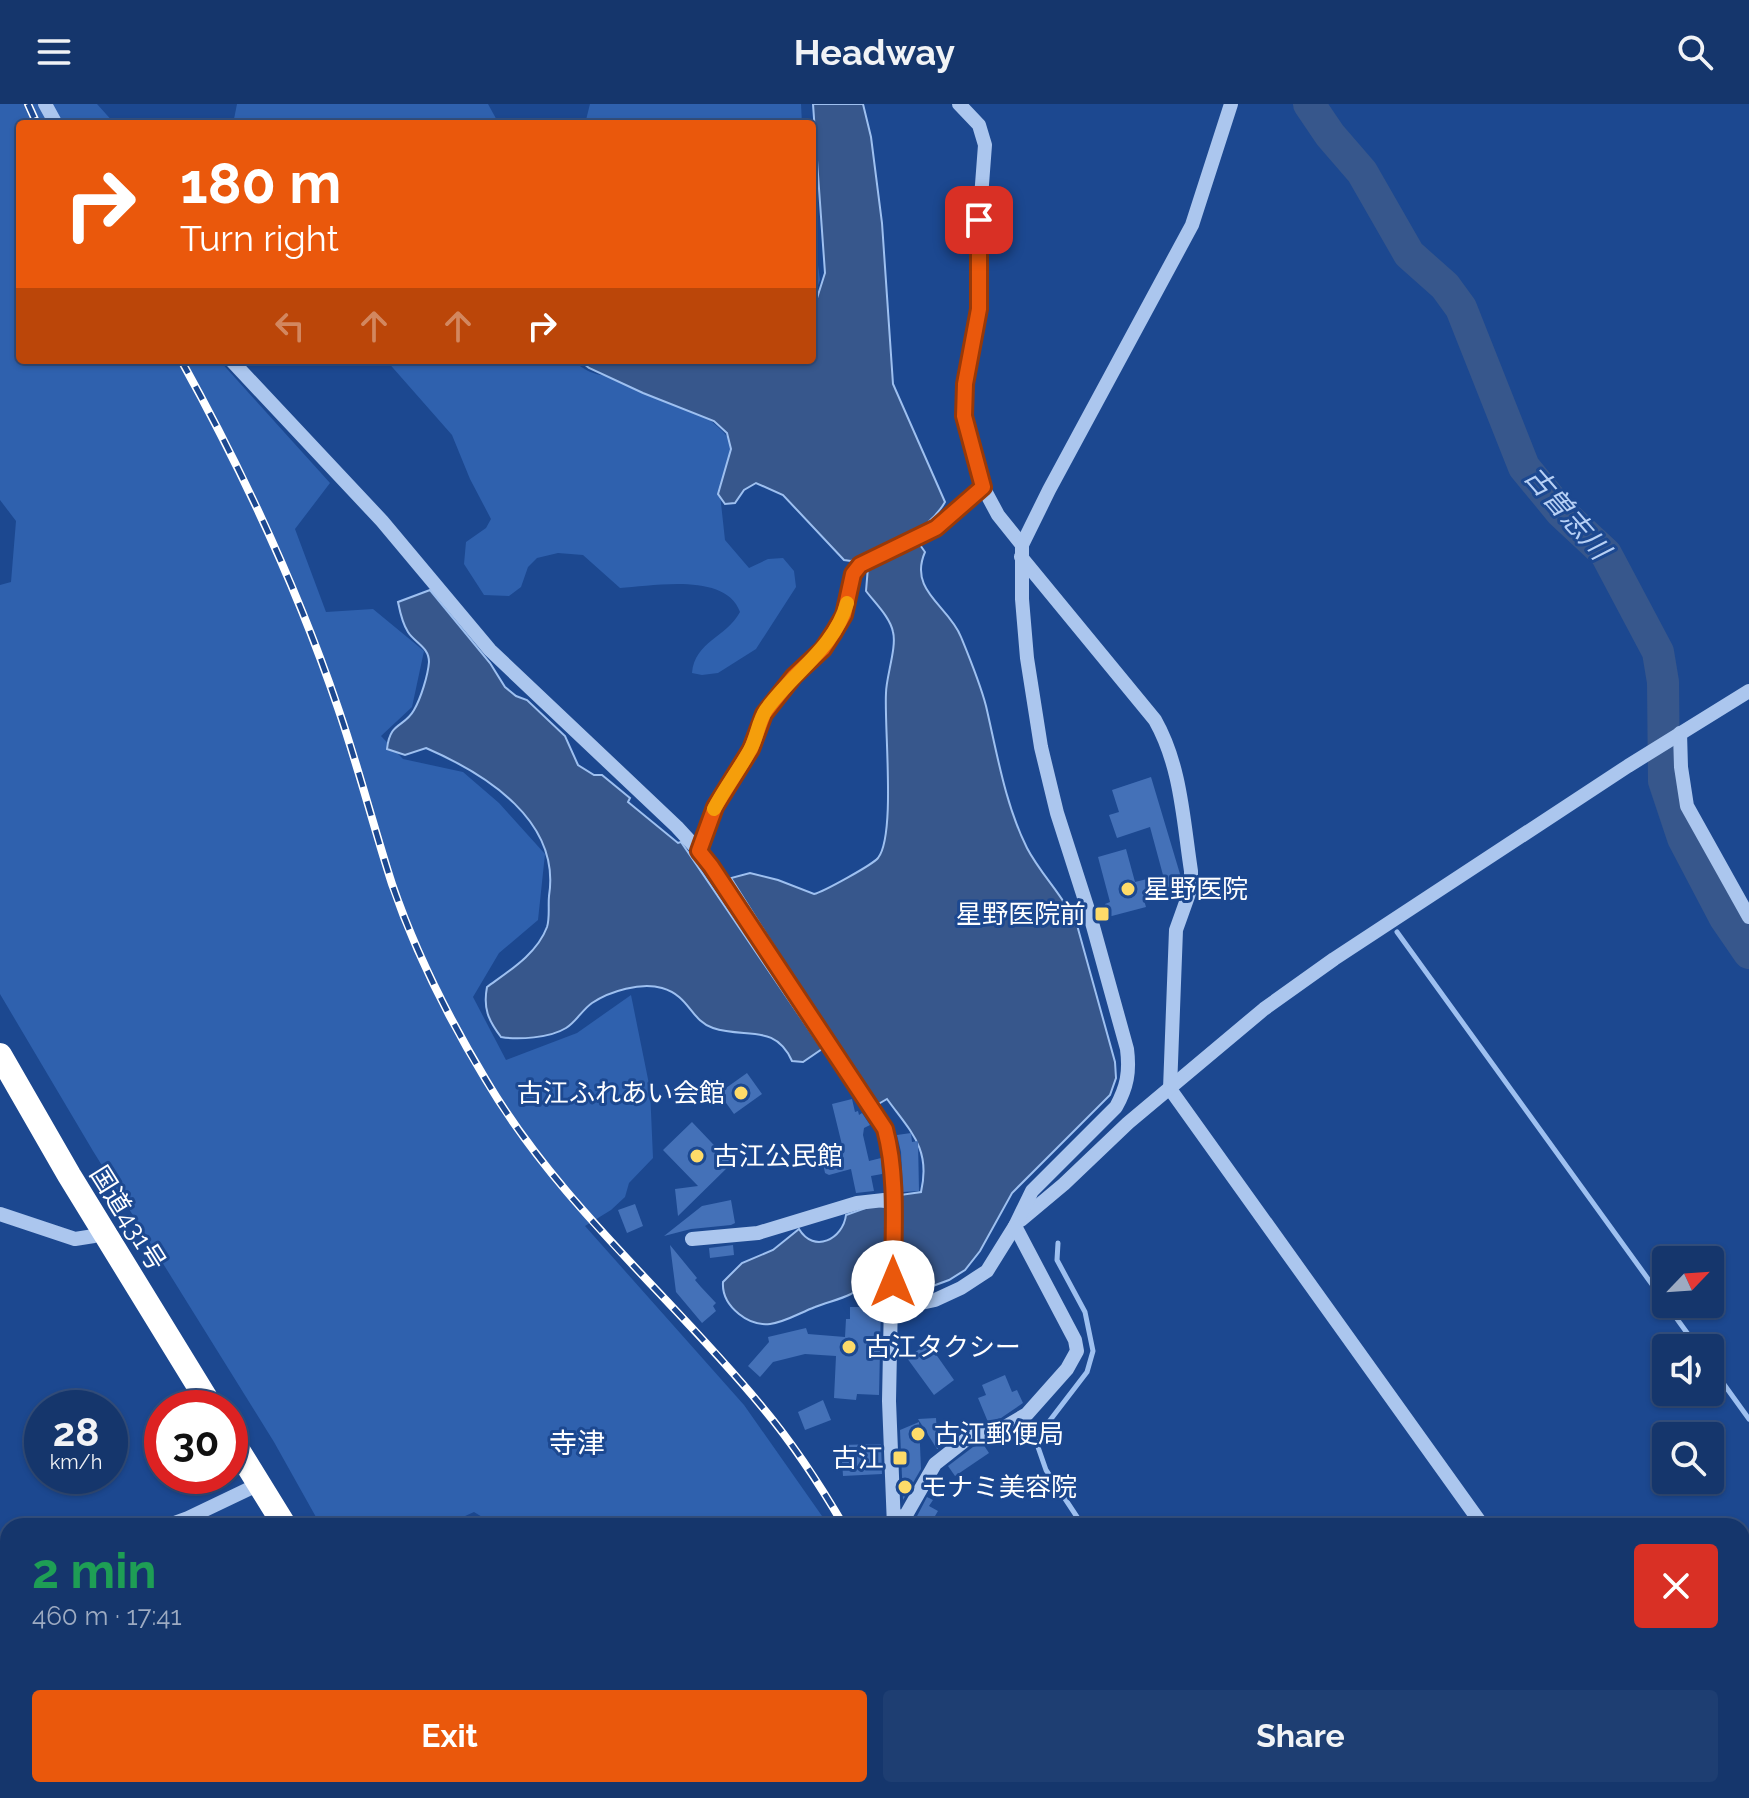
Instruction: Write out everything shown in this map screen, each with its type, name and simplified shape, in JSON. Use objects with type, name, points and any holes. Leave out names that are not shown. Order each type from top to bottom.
[{"type":"highway","name":"国道431号","points":[[0,1055],[201,1390]]},
{"type":"highway","points":[[248,1466],[280,1518]]},
{"type":"street","points":[[959,104],[979,125],[985,145],[977,250],[979,309],[965,384],[964,416],[983,487],[1022,551],[1155,720],[1175,766],[1191,888],[1176,930],[1170,1089],[1477,1518]]},
{"type":"street","points":[[893,1309],[935,1300],[987,1271],[1032,1191],[1116,1107],[1125,1092],[1129,1065],[1041,747],[1027,658],[1022,551],[1049,490],[1192,225],[1231,104]]},
{"type":"street","points":[[235,364],[382,521],[490,650],[699,851],[885,1129],[891,1152],[893,1199],[889,1401],[894,1518]]},
{"type":"street","points":[[699,851],[715,807],[751,749],[764,714],[794,676],[823,649],[839,623],[853,574],[860,565],[936,528],[983,487]]},
{"type":"street","points":[[1015,1226],[1128,1123],[1264,1009],[1334,959],[1675,735],[1749,691]]},
{"type":"street","points":[[1675,735],[1687,806],[1749,917]]},
{"type":"street","points":[[692,1239],[758,1233],[857,1203],[893,1199]]},
{"type":"street","points":[[0,1214],[75,1239],[103,1231]]},
{"type":"street","points":[[901,1518],[906,1515],[935,1464],[968,1438],[1005,1427],[1027,1414],[1067,1369],[1077,1351],[1075,1340],[1015,1226]]},
{"type":"street","points":[[188,1518],[259,1484]]},
{"type":"shaded area","points":[[0,104],[97,104],[111,120],[16,120],[16,364],[223,364],[330,483],[295,529],[326,612],[373,609],[424,651],[412,707],[381,736],[403,759],[463,772],[499,803],[545,854],[538,920],[499,953],[473,997],[506,1060],[577,1033],[631,995],[650,1089],[653,1158],[629,1183],[625,1197],[585,1226],[744,1405],[823,1518],[484,1518],[474,1512],[461,1518],[317,1518],[248,1400],[248,1390],[242,1390],[0,994],[0,585],[11,582],[16,521],[0,500]]},
{"type":"shaded area","points":[[237,104],[488,104],[497,120],[234,120]]},
{"type":"shaded area","points":[[590,104],[801,104],[802,120],[586,120]]},
{"type":"shaded area","points":[[813,104],[863,104],[871,137],[882,223],[893,384],[945,502],[916,531],[851,561],[844,560],[783,495],[756,483],[744,490],[735,503],[725,504],[718,494],[731,449],[727,433],[714,421],[643,393],[584,364],[816,364],[816,301],[825,273]]},
{"type":"shaded area","points":[[816,250],[820,280],[816,290]]},
{"type":"shaded area","points":[[390,364],[577,364],[593,373],[657,391],[700,413],[733,444],[720,494],[725,540],[749,568],[768,559],[783,558],[794,571],[796,587],[756,649],[718,673],[702,675],[692,673],[694,662],[705,646],[727,628],[740,612],[732,599],[720,591],[687,584],[620,588],[583,555],[558,553],[537,558],[528,567],[521,587],[509,596],[484,595],[464,564],[466,542],[486,528],[491,519],[452,435]]},
{"type":"shaded area","points":[[918,542],[925,552],[921,566],[926,588],[955,626],[978,680],[1007,796],[1019,831],[1077,925],[1115,1062],[1116,1078],[1110,1095],[1012,1193],[980,1251],[965,1270],[949,1280],[911,1294],[898,1282],[900,1195],[921,1192],[923,1164],[917,1142],[887,1099],[875,1106],[731,878],[750,873],[814,894],[878,858],[887,827],[886,693],[894,638],[889,621],[866,591],[868,567]]},
{"type":"shaded area","points":[[430,590],[490,663],[505,687],[527,700],[565,736],[578,765],[594,775],[602,775],[630,798],[628,802],[678,843],[681,842],[822,1049],[803,1062],[792,1061],[777,1041],[758,1034],[713,1028],[699,1020],[679,996],[654,986],[626,989],[599,999],[573,1023],[551,1034],[525,1038],[501,1037],[488,1014],[487,987],[522,961],[542,937],[548,920],[550,869],[543,845],[531,823],[494,786],[426,748],[405,755],[387,749],[394,729],[410,716],[417,705],[429,662],[424,649],[406,629],[398,602]]},
{"type":"shaded area","points":[[874,1205],[889,1208],[887,1287],[877,1278],[846,1296],[768,1324],[749,1320],[729,1304],[723,1282],[742,1263],[773,1250],[799,1229],[812,1241],[820,1242],[834,1237],[844,1224],[846,1215]]},
{"type":"building","points":[[1151,777],[1180,874],[1179,888],[1143,897],[1146,907],[1108,917],[1105,904],[1110,902],[1098,857],[1126,849],[1135,882],[1163,875],[1150,827],[1117,838],[1109,815],[1119,812],[1112,790]]},
{"type":"building","name":"古江ふれあい会館","points":[[747,1073],[762,1094],[734,1114],[719,1093]]},
{"type":"building","points":[[852,1099],[855,1112],[858,1111],[859,1115],[862,1113],[870,1125],[864,1128],[863,1135],[869,1161],[881,1158],[882,1174],[871,1176],[874,1191],[856,1193],[851,1169],[829,1175],[825,1173],[822,1158],[844,1153],[832,1104]]},
{"type":"building","name":"古江公民館","points":[[692,1122],[730,1165],[678,1216],[675,1189],[698,1186],[663,1150]]},
{"type":"building","points":[[911,1133],[912,1142],[918,1141],[919,1191],[903,1192],[897,1135]]},
{"type":"building","points":[[731,1200],[735,1223],[664,1236],[702,1206]]},
{"type":"building","points":[[635,1204],[643,1226],[627,1233],[618,1210]]},
{"type":"building","points":[[670,1245],[716,1303],[713,1306],[716,1311],[702,1323],[676,1292]]},
{"type":"building","points":[[733,1245],[734,1255],[710,1258],[709,1248]]},
{"type":"building","points":[[863,1303],[881,1304],[879,1395],[857,1394],[856,1400],[834,1398],[836,1356],[805,1354],[773,1362],[760,1377],[748,1366],[769,1342],[768,1337],[806,1328],[808,1334],[845,1337],[850,1307],[863,1307]]},
{"type":"building","points":[[928,1343],[954,1380],[934,1395],[907,1358]]},
{"type":"building","points":[[1005,1375],[1012,1392],[1017,1390],[1023,1403],[1001,1418],[988,1422],[978,1398],[986,1395],[982,1385]]},
{"type":"building","points":[[823,1400],[831,1420],[805,1430],[798,1412]]},
{"type":"building","points":[[936,1418],[938,1449],[918,1419]]},
{"type":"building","points":[[919,1422],[921,1469],[903,1500],[900,1430]]},
{"type":"building","points":[[881,1444],[882,1474],[843,1476],[841,1445]]},
{"type":"building","points":[[983,1444],[989,1453],[955,1476],[948,1466],[973,1447]]},
{"type":"building","points":[[927,1497],[933,1500],[929,1506],[938,1511],[934,1518],[916,1518]]},
{"type":"waterway","name":"古曽志川","points":[[1309,104],[1330,135],[1362,172],[1409,254],[1445,286],[1461,308],[1524,467],[1561,512],[1606,554],[1658,652],[1663,682],[1664,781],[1683,838],[1725,918],[1749,953]]},
{"type":"waterway","points":[[1397,932],[1688,1334]]},
{"type":"waterway","points":[[1058,1243],[1057,1260],[1085,1312],[1093,1351],[1087,1372],[1041,1432],[1038,1447],[1046,1470],[1078,1518]]},
{"type":"waterway","points":[[1724,1384],[1749,1419]]},
{"type":"railway","points":[[28,104],[35,120]]},
{"type":"railway","points":[[183,364],[247,487],[287,574],[338,708],[401,909],[434,984],[472,1057],[515,1125],[548,1168],[763,1408],[806,1466],[839,1518]]},
{"type":"slow traffic","points":[[714,809],[751,749],[764,714],[794,676],[823,649],[844,615],[847,603]]},
{"type":"place","name":"星野医院","points":[[1128,889]]},
{"type":"place","name":"星野医院前","points":[[1102,914]]},
{"type":"place","name":"古江ふれあい会館","points":[[741,1093]]},
{"type":"place","name":"古江公民館","points":[[697,1156]]},
{"type":"place","name":"古江タクシー","points":[[849,1347]]},
{"type":"place","name":"古江郵便局","points":[[918,1434]]},
{"type":"place","name":"古江","points":[[900,1458]]},
{"type":"place","name":"モナミ美容院","points":[[905,1487]]},
{"type":"district","name":"寺津","points":[[577,1443]]},
{"type":"route","points":[[893,1282],[891,1152],[885,1129],[699,851],[715,807],[751,749],[764,714],[794,676],[823,649],[844,615],[853,574],[860,565],[936,528],[983,487],[964,416],[965,384],[979,309],[979,220]]}]
